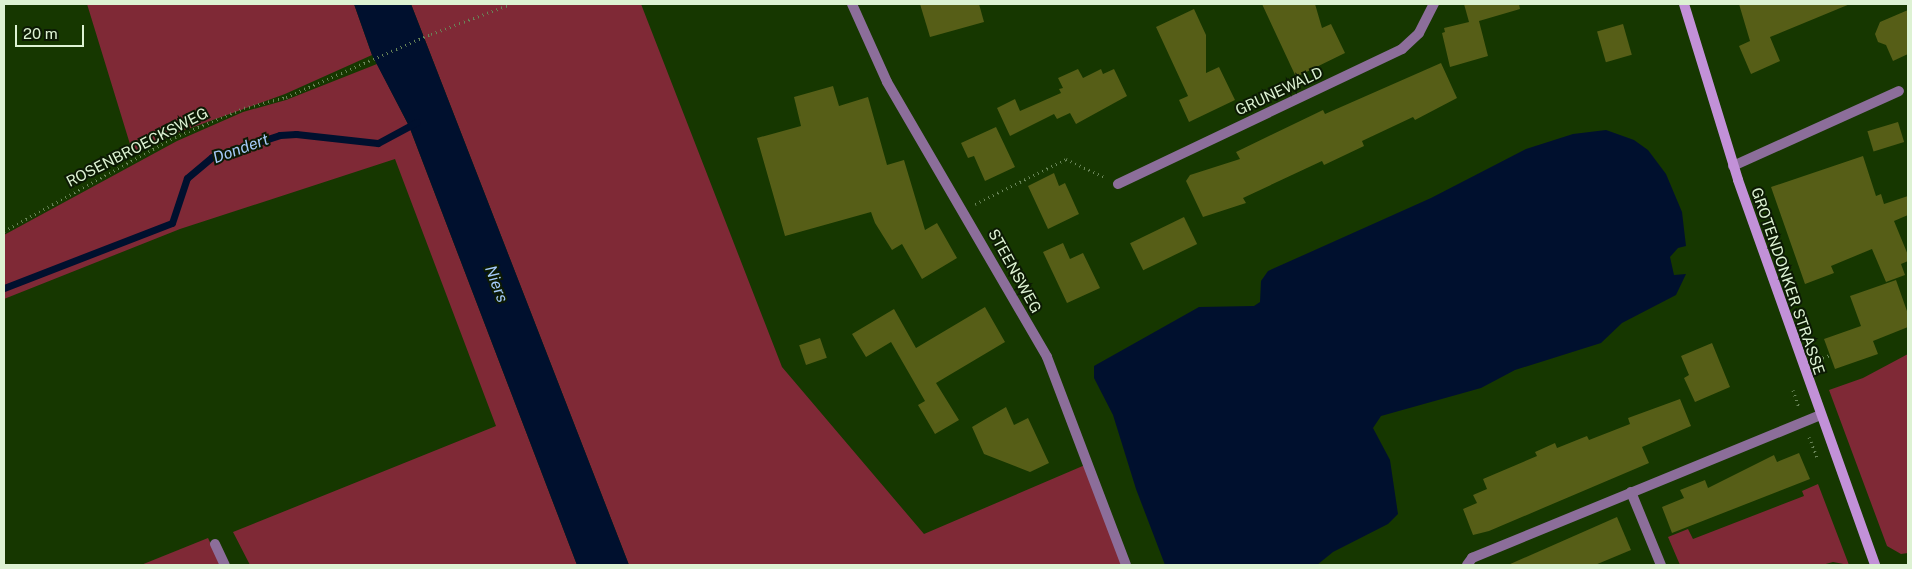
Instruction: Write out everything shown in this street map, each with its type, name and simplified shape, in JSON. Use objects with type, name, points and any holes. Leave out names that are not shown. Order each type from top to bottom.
[{"type":"main road","name":"GROTENDONKER STRASSE","points":[[1684,4],[1734,166],[1819,416],[1874,565]]},
{"type":"street","name":"STEENSWEG","points":[[852,4],[887,82],[1047,357],[1085,465],[1126,565]]},
{"type":"street","name":"GRUNEWALD","points":[[1118,184],[1402,49],[1419,33],[1434,4]]},
{"type":"street","points":[[1734,166],[1899,91]]},
{"type":"street","points":[[1467,565],[1472,558],[1819,416]]},
{"type":"street","points":[[1631,492],[1661,565]]},
{"type":"street","points":[[214,544],[225,565]]},
{"type":"path","name":"ROSENBROECKSWEG","points":[[4,231],[175,137],[244,108],[286,97],[431,34],[511,4]]},
{"type":"path","points":[[963,210],[1066,159],[1118,184]]},
{"type":"path","points":[[1813,360],[1830,355]]},
{"type":"shaded area","points":[[87,4],[354,4],[372,55],[285,94],[174,134],[133,154]]},
{"type":"shaded area","points":[[411,4],[641,4],[782,367],[924,534],[1085,465],[1126,565],[629,565]]},
{"type":"shaded area","points":[[377,64],[409,126],[577,565],[250,565],[233,532],[496,426],[395,159],[180,229],[4,299],[4,235],[177,141],[243,112],[286,100]]},
{"type":"shaded area","points":[[1908,354],[1908,553],[1901,554],[1887,546],[1829,390],[1863,378]]},
{"type":"shaded area","points":[[1818,484],[1849,565],[1833,562],[1822,565],[1680,565],[1668,537],[1688,529],[1693,539],[1804,496],[1802,491]]},
{"type":"shaded area","points":[[208,538],[221,565],[141,565]]},
{"type":"water","name":"Niers","points":[[354,4],[411,4],[629,565],[577,565],[409,126],[372,55]]},
{"type":"water","points":[[1606,130],[1634,140],[1648,150],[1666,174],[1682,212],[1686,246],[1678,248],[1670,257],[1674,275],[1686,274],[1676,295],[1622,323],[1601,343],[1515,370],[1481,388],[1381,416],[1373,428],[1390,460],[1398,514],[1388,524],[1333,552],[1317,565],[1165,565],[1136,489],[1113,415],[1094,378],[1094,366],[1199,307],[1254,306],[1260,302],[1261,281],[1268,271],[1431,198],[1526,149],[1573,134]]},
{"type":"building","points":[[920,4],[979,4],[984,22],[930,37]]},
{"type":"building","points":[[1262,4],[1315,4],[1322,28],[1331,24],[1345,53],[1296,77]]},
{"type":"building","points":[[1464,4],[1519,4],[1520,9],[1479,21],[1488,56],[1450,67],[1442,33],[1445,32],[1444,28],[1469,22]]},
{"type":"building","points":[[1739,4],[1850,4],[1770,37],[1780,61],[1751,74],[1739,46],[1750,41]]},
{"type":"building","points":[[1194,9],[1206,35],[1206,73],[1219,67],[1235,100],[1189,122],[1179,100],[1188,96],[1156,27]]},
{"type":"building","points":[[1908,10],[1908,54],[1893,61],[1886,45],[1878,42],[1875,34],[1880,22]]},
{"type":"building","points":[[1623,24],[1632,55],[1606,62],[1597,31]]},
{"type":"building","points":[[1441,63],[1457,98],[1415,120],[1413,117],[1362,141],[1364,146],[1324,165],[1322,161],[1243,198],[1246,203],[1203,217],[1186,181],[1190,175],[1240,159],[1236,152],[1323,110],[1325,114]]},
{"type":"building","points":[[1078,69],[1083,78],[1101,69],[1103,74],[1114,69],[1127,96],[1076,124],[1070,113],[1057,119],[1054,114],[1010,136],[997,108],[1015,99],[1020,111],[1061,93],[1059,89],[1063,88],[1058,78]]},
{"type":"building","points":[[833,86],[839,106],[868,97],[887,165],[904,160],[925,230],[937,223],[957,258],[922,279],[902,244],[892,250],[875,223],[871,212],[785,236],[757,138],[801,126],[794,97]]},
{"type":"building","points":[[1898,122],[1904,142],[1874,151],[1867,131]]},
{"type":"building","points":[[996,127],[1015,167],[985,181],[974,156],[968,158],[961,143]]},
{"type":"building","points":[[1863,156],[1876,196],[1881,194],[1884,204],[1908,196],[1908,215],[1894,221],[1908,255],[1908,261],[1901,264],[1905,275],[1886,282],[1872,249],[1831,266],[1834,273],[1805,284],[1771,187]]},
{"type":"building","points":[[1054,173],[1059,186],[1065,183],[1079,214],[1048,229],[1028,186]]},
{"type":"building","points":[[1184,217],[1197,244],[1143,270],[1130,243]]},
{"type":"building","points":[[1063,243],[1070,259],[1083,253],[1100,288],[1067,303],[1043,252]]},
{"type":"building","points":[[1896,280],[1908,314],[1908,327],[1873,341],[1878,354],[1835,369],[1824,339],[1861,326],[1850,296]]},
{"type":"building","points":[[985,307],[1005,342],[936,383],[959,420],[935,434],[918,405],[925,401],[891,342],[866,357],[852,334],[894,309],[916,348]]},
{"type":"building","points":[[820,338],[827,358],[806,365],[799,345]]},
{"type":"building","points":[[1712,343],[1730,387],[1695,402],[1684,378],[1689,375],[1681,356]]},
{"type":"building","points":[[1680,399],[1691,426],[1642,447],[1649,463],[1489,531],[1473,535],[1463,509],[1477,503],[1473,495],[1487,489],[1483,479],[1537,456],[1535,452],[1555,443],[1557,448],[1587,436],[1589,440],[1630,424],[1628,418]]},
{"type":"building","points":[[1006,407],[1014,425],[1028,418],[1049,463],[1030,472],[984,454],[972,427]]},
{"type":"building","points":[[1799,453],[1810,479],[1672,533],[1662,507],[1684,498],[1680,490],[1705,480],[1708,488],[1774,455],[1777,462]]},
{"type":"building","points":[[1617,517],[1631,550],[1595,565],[1508,565]]},
{"type":"waterway","name":"Dondert","points":[[4,288],[172,223],[187,178],[212,157],[280,135],[296,134],[378,143],[417,122]]}]
